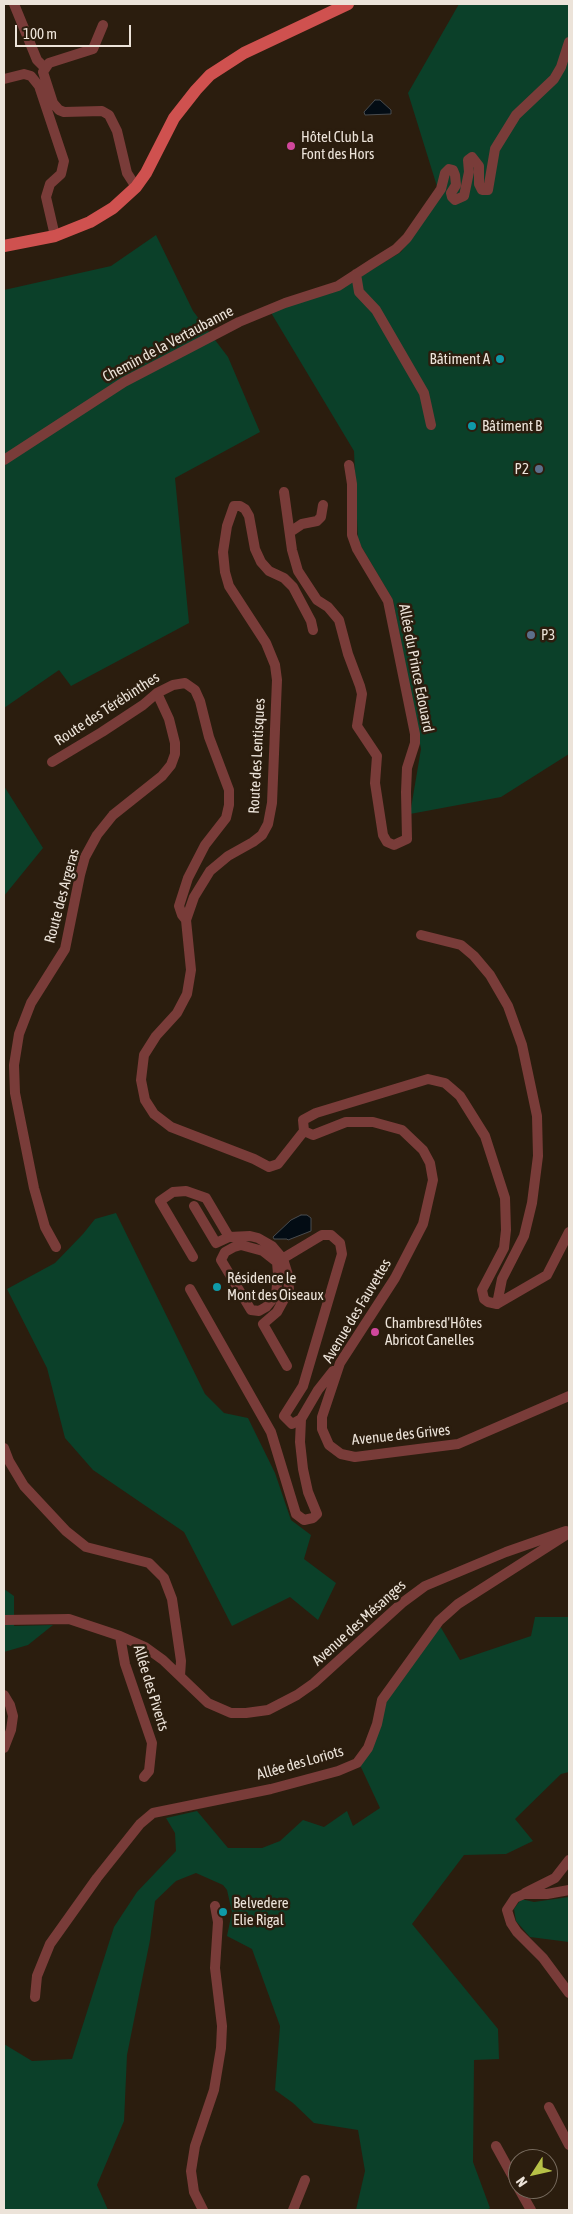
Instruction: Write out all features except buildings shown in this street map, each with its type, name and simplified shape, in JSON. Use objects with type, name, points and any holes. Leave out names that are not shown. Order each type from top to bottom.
[{"type":"main road","points":[[4,246],[55,236],[102,215],[124,200],[146,174],[174,118],[196,90],[210,76],[244,53],[348,4]]},
{"type":"street","points":[[14,4],[38,60],[44,68]]},
{"type":"street","points":[[104,26],[93,48],[49,63],[43,72],[53,103],[59,110],[64,112],[102,112],[109,115],[116,131],[127,173],[136,187]]},
{"type":"street","name":"Chemin de la Vertaubanne","points":[[4,460],[124,382],[239,322],[285,303],[338,286],[396,249],[407,238],[441,189],[445,173],[449,169],[453,170],[455,175],[456,185],[451,193],[455,200],[464,196],[469,172],[468,160],[472,157],[479,166],[479,184],[482,190],[488,190],[495,149],[516,114],[554,80],[569,42]]},
{"type":"street","points":[[4,79],[24,74],[31,76],[40,86],[64,161],[60,174],[50,184],[46,197],[55,236]]},
{"type":"street","points":[[356,274],[359,292],[376,310],[424,393],[431,425]]},
{"type":"street","name":"Allée du Prince Edouard","points":[[317,600],[328,607],[339,620],[348,654],[360,686],[362,694],[357,726],[377,756],[375,783],[383,835],[387,842],[394,845],[407,839],[406,792],[408,768],[415,734],[388,601],[357,549],[352,534],[352,484],[349,465]]},
{"type":"street","points":[[284,492],[292,550],[298,571],[317,600],[303,604],[313,630]]},
{"type":"street","points":[[290,532],[302,524],[317,521],[321,517],[323,505]]},
{"type":"street","name":"Route des Lentisques","points":[[303,604],[294,587],[284,578],[268,571],[255,549],[249,516],[240,506],[234,506],[231,510],[225,535],[223,552],[225,572],[229,586],[266,643],[276,672],[272,803],[268,824],[262,835],[228,856],[210,871],[194,897],[186,920],[191,970],[187,994],[178,1012],[156,1036],[144,1055],[141,1080],[145,1100],[154,1114],[171,1127],[269,1167],[278,1164],[288,1149],[304,1132]]},
{"type":"street","name":"Route des Térébinthes","points":[[52,762],[102,732],[143,705],[157,693],[173,685],[185,683],[195,690],[200,701],[209,737],[229,790],[229,805],[226,818],[206,845],[188,878],[179,906],[186,920]]},
{"type":"street","name":"Route des Argeras","points":[[56,1247],[45,1227],[34,1188],[15,1093],[14,1066],[19,1034],[32,1003],[65,949],[85,857],[97,835],[113,815],[162,776],[171,765],[175,754],[175,743],[169,719],[157,693]]},
{"type":"street","points":[[421,935],[461,945],[474,956],[490,975],[508,1006],[522,1046],[537,1116],[538,1156],[532,1203],[524,1236],[502,1279],[497,1304]]},
{"type":"street","points":[[304,1132],[302,1120],[316,1113],[428,1079],[445,1083],[460,1096],[485,1136],[505,1198],[506,1230],[504,1248],[482,1290],[484,1299],[497,1304],[547,1274],[569,1232]]},
{"type":"street","name":"Avenue des Fauvettes","points":[[304,1132],[313,1135],[346,1122],[373,1122],[402,1130],[423,1150],[430,1163],[433,1180],[423,1224],[395,1278],[340,1363],[334,1380]]},
{"type":"street","points":[[193,1257],[160,1201],[173,1192],[186,1191],[206,1198],[229,1237]]},
{"type":"street","points":[[194,1206],[216,1243],[229,1237],[250,1236],[272,1246],[288,1275],[289,1290],[277,1312],[263,1324],[287,1366]]},
{"type":"street","points":[[280,1261],[263,1251],[241,1245],[225,1252],[221,1260],[251,1310],[259,1311],[266,1307],[276,1295],[280,1261],[322,1235],[331,1235],[340,1243],[342,1254],[303,1386],[284,1416],[292,1424],[301,1419]]},
{"type":"street","points":[[190,1289],[271,1432],[296,1514],[304,1520],[314,1518],[317,1514],[308,1492],[303,1469],[300,1442],[301,1419],[318,1390],[340,1363]]},
{"type":"street","name":"Avenue des Grives","points":[[334,1380],[322,1417],[322,1429],[329,1445],[341,1454],[355,1457],[458,1444],[569,1396]]},
{"type":"street","points":[[4,1448],[9,1461],[24,1486],[66,1531],[86,1547],[149,1563],[164,1578],[172,1599],[181,1661],[180,1676]]},
{"type":"street","name":"Avenue des Mésanges","points":[[4,1620],[69,1619],[120,1636],[145,1647],[180,1676],[208,1703],[231,1713],[268,1710],[297,1695],[314,1683],[402,1603],[424,1586],[514,1549],[569,1531]]},
{"type":"street","name":"Allée des Loriots","points":[[34,1996],[37,1976],[50,1944],[97,1878],[140,1824],[153,1813],[271,1789],[338,1771],[357,1763],[368,1748],[377,1724],[382,1700],[439,1621],[458,1604],[569,1531]]},
{"type":"street","name":"Allée des Piverts","points":[[120,1636],[125,1664],[152,1743],[149,1771],[144,1777]]},
{"type":"street","points":[[4,1695],[10,1705],[12,1716],[11,1730],[4,1748]]},
{"type":"street","points":[[569,1860],[555,1878],[515,1898],[507,1910],[511,1923],[517,1932],[543,1958],[569,1993]]},
{"type":"street","points":[[524,1894],[547,1894],[569,1890]]},
{"type":"street","points":[[202,2210],[194,2192],[191,2171],[195,2146],[214,2090],[221,2048],[221,2017],[215,1968],[218,1922],[214,1906]]},
{"type":"street","points":[[550,2107],[569,2144]]},
{"type":"street","points":[[496,2146],[508,2168]]},
{"type":"street","points":[[293,2210],[305,2180]]},
{"type":"street","points":[[525,2199],[531,2210]]},
{"type":"green space","points":[[459,4],[569,4],[569,754],[501,797],[410,814],[421,749],[393,600],[358,541],[354,451],[270,311],[340,289],[401,252],[440,196],[408,93]]},
{"type":"green space","points":[[156,235],[193,311],[228,357],[260,432],[175,478],[189,623],[71,686],[59,670],[4,708],[4,290],[111,266]]},
{"type":"green space","points":[[4,786],[43,848],[4,896]]},
{"type":"green space","points":[[116,1213],[205,1394],[224,1413],[248,1418],[275,1473],[291,1520],[311,1535],[304,1559],[336,1583],[318,1620],[290,1597],[232,1626],[184,1532],[93,1470],[65,1438],[47,1368],[7,1289],[55,1263],[95,1219]]},
{"type":"green space","points":[[4,1589],[14,1596],[14,1626],[53,1625],[28,1645],[4,1652]]},
{"type":"green space","points":[[535,1617],[569,1617],[569,1772],[561,1774],[515,1819],[533,1841],[506,1854],[464,1855],[412,1924],[498,2029],[499,2059],[474,2060],[473,2162],[490,2208],[487,2210],[356,2210],[365,2171],[358,2130],[314,2123],[293,2103],[275,2090],[280,2026],[252,1949],[227,1936],[232,1912],[227,1890],[223,1885],[196,1873],[176,1881],[155,1901],[150,1940],[127,2055],[124,2121],[97,2185],[108,2210],[4,2210],[4,2044],[32,2061],[72,2059],[114,1927],[137,1892],[176,1851],[175,1833],[166,1818],[197,1811],[228,1848],[262,1848],[280,1841],[303,1820],[324,1827],[347,1811],[353,1826],[380,1808],[360,1765],[374,1726],[391,1693],[440,1626],[460,1660],[531,1636]]},
{"type":"green space","points":[[569,1897],[569,1942],[530,1937],[516,1921],[514,1909],[521,1899],[534,1902]]},
{"type":"shaded area","points":[[375,100],[380,100],[391,110],[391,114],[365,115],[364,112]]},
{"type":"shaded area","points":[[301,1215],[307,1215],[311,1218],[311,1231],[288,1240],[274,1239],[273,1237],[291,1220]]},
{"type":"place","name":"Hôtel Club La Font des Hors","points":[[291,146]]},
{"type":"place","name":"Bâtiment A","points":[[500,359]]},
{"type":"place","name":"Bâtiment B","points":[[472,426]]},
{"type":"place","name":"P2","points":[[539,469]]},
{"type":"place","name":"P3","points":[[531,635]]},
{"type":"place","name":"Résidence le Mont des Oiseaux","points":[[217,1287]]},
{"type":"place","name":"Chambresd'Hôtes Abricot Canelles","points":[[375,1332]]},
{"type":"place","name":"Belvedere Elie Rigal","points":[[223,1912]]}]
